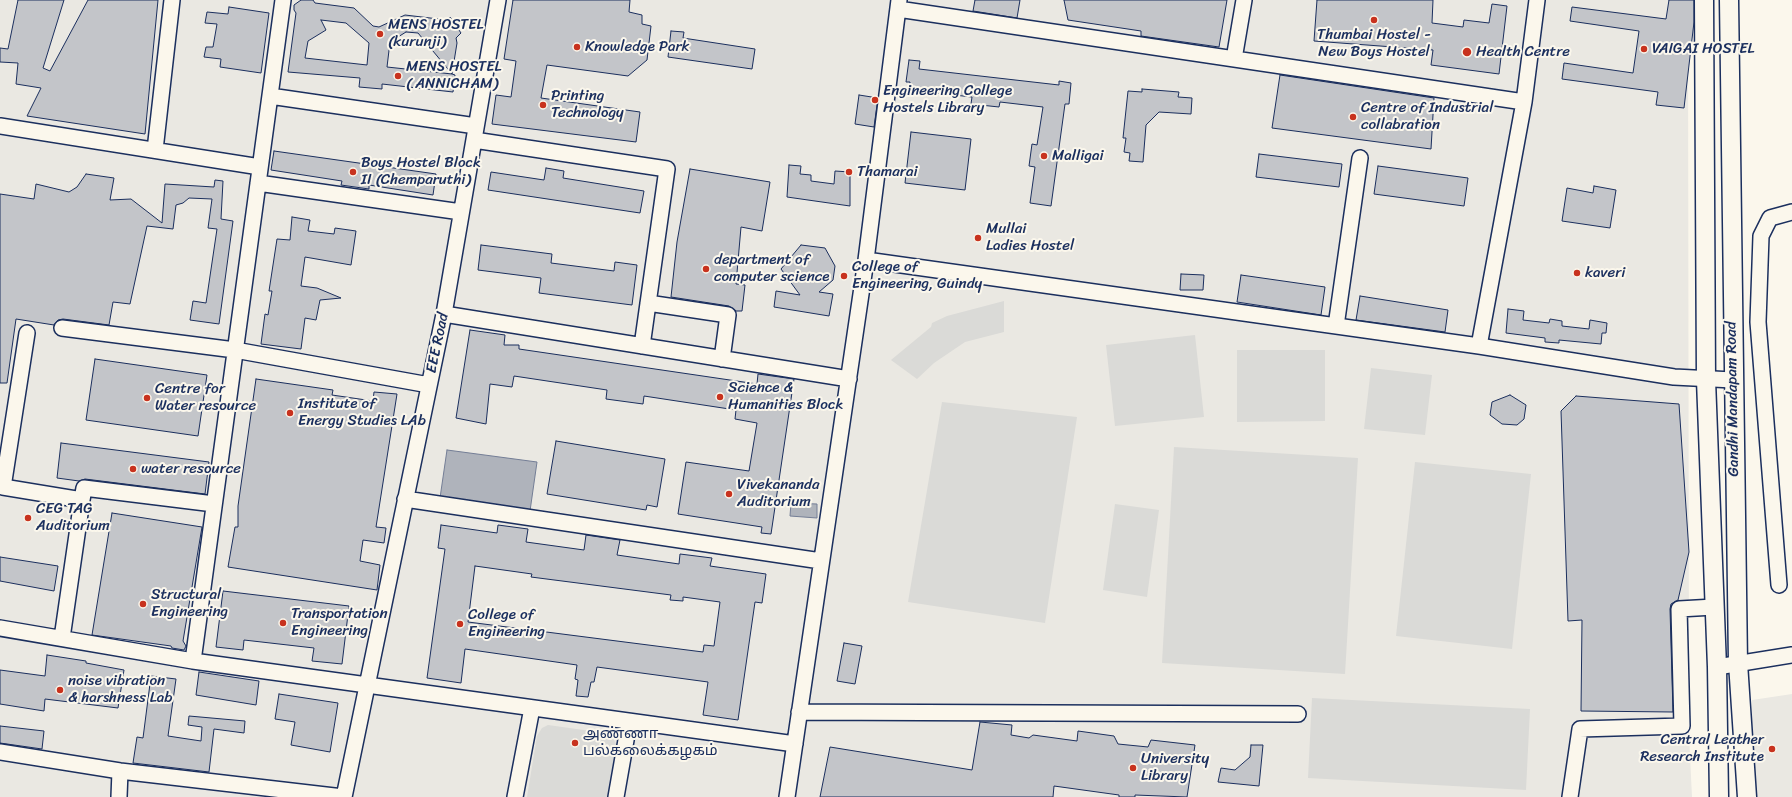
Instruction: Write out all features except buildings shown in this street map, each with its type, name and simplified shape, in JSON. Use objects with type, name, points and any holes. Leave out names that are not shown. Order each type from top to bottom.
[{"type":"main road","name":"Gandhi Mandapam Road","points":[[1704,0],[1706,380],[1717,666],[1719,797]]},
{"type":"main road","name":"Gandhi Mandapam Road","points":[[1729,0],[1738,663],[1747,797]]},
{"type":"lane","points":[[155,150],[172,0]]},
{"type":"lane","points":[[193,661],[283,0]]},
{"type":"lane","name":"EEE Road","points":[[344,797],[369,684],[444,314],[496,0]]},
{"type":"lane","points":[[1234,59],[1244,0]]},
{"type":"lane","points":[[1479,346],[1524,102],[1537,0]]},
{"type":"lane","points":[[787,797],[866,260],[899,5],[1234,59],[1524,102]]},
{"type":"lane","points":[[270,96],[667,169],[642,346]]},
{"type":"lane","points":[[0,126],[260,167]]},
{"type":"lane","points":[[1336,326],[1360,158]]},
{"type":"lane","points":[[258,183],[461,212]]},
{"type":"lane","points":[[1780,585],[1758,314],[1761,236],[1770,218],[1792,212]]},
{"type":"lane","points":[[866,260],[1479,346],[1674,377],[1706,380],[1733,380]]},
{"type":"lane","points":[[648,303],[728,315],[722,359]]},
{"type":"lane","points":[[444,314],[849,379]]},
{"type":"lane","points":[[62,328],[235,350],[429,385]]},
{"type":"lane","points":[[28,333],[3,487],[82,500]]},
{"type":"lane","points":[[62,638],[84,488],[214,504]]},
{"type":"lane","points":[[406,499],[821,561]]},
{"type":"lane","points":[[1570,797],[1580,729],[1682,726],[1679,609],[1714,607]]},
{"type":"lane","points":[[0,628],[193,661],[369,684],[629,723],[795,744]]},
{"type":"lane","points":[[1717,666],[1792,655]]},
{"type":"lane","points":[[515,797],[532,708]]},
{"type":"lane","points":[[799,712],[1298,714]]},
{"type":"lane","points":[[616,797],[629,723]]},
{"type":"lane","points":[[0,752],[120,771],[344,797]]},
{"type":"lane","points":[[119,797],[120,771]]},
{"type":"shaded area","name":"College of Engineering, Guindy","points":[[0,0],[1688,0],[1689,735],[1692,797],[0,797]]},
{"type":"shaded area","points":[[1004,301],[1004,332],[965,342],[934,363],[917,379],[891,360],[931,327],[932,323],[947,316]]},
{"type":"shaded area","points":[[1195,335],[1204,417],[1115,426],[1106,345]]},
{"type":"shaded area","points":[[1237,350],[1325,350],[1325,421],[1237,422]]},
{"type":"shaded area","points":[[1371,368],[1432,375],[1425,435],[1364,429]]},
{"type":"shaded area","points":[[942,402],[1077,417],[1045,623],[908,602]]},
{"type":"shaded area","points":[[1174,447],[1358,458],[1345,674],[1162,663]]},
{"type":"shaded area","points":[[447,450],[537,462],[530,511],[440,498]]},
{"type":"shaded area","points":[[1415,462],[1531,474],[1512,649],[1396,636]]},
{"type":"shaded area","points":[[791,503],[817,504],[817,518],[790,516]]},
{"type":"shaded area","points":[[1115,504],[1159,510],[1147,597],[1103,590]]},
{"type":"shaded area","name":"Central Leather Research Institute","points":[[1792,694],[1792,797],[1752,797],[1752,700]]},
{"type":"shaded area","points":[[1312,698],[1530,709],[1526,790],[1308,778]]},
{"type":"shaded area","points":[[548,725],[605,733],[613,738],[616,744],[608,797],[527,797],[537,736],[542,728]]},
{"type":"place","name":"Thumbai Hostel - New Boys Hostel","points":[[1374,20]]},
{"type":"place","name":"MENS HOSTEL (kurunji)","points":[[380,34]]},
{"type":"place","name":"Knowledge Park","points":[[577,47]]},
{"type":"place","name":"VAIGAI HOSTEL","points":[[1644,49]]},
{"type":"place","name":"Health Centre","points":[[1467,52]]},
{"type":"place","name":"MENS HOSTEL ( ANNICHAM)","points":[[398,76]]},
{"type":"place","name":"Engineering College Hostels Library","points":[[875,100]]},
{"type":"place","name":"Printing Technology","points":[[543,105]]},
{"type":"place","name":"Centre of Industrial collabration","points":[[1353,117]]},
{"type":"place","name":"Malligai","points":[[1044,156]]},
{"type":"place","name":"Boys Hostel Block II (Chemparuthi)","points":[[353,172]]},
{"type":"place","name":"Thamarai","points":[[849,172]]},
{"type":"place","name":"Mullai Ladies Hostel","points":[[978,238]]},
{"type":"place","name":"department of computer science","points":[[706,269]]},
{"type":"place","name":"kaveri","points":[[1577,273]]},
{"type":"place","name":"College of Engineering, Guindy","points":[[844,276]]},
{"type":"place","name":"Science & Humanities Block","points":[[720,397]]},
{"type":"place","name":"Centre for Water resource","points":[[147,398]]},
{"type":"place","name":"Institute of Energy Studies LAb","points":[[290,413]]},
{"type":"place","name":"water resource","points":[[133,469]]},
{"type":"place","name":"Vivekananda Auditorium","points":[[729,494]]},
{"type":"place","name":"CEG TAG Auditorium","points":[[28,518]]},
{"type":"place","name":"Structural Engineering","points":[[143,604]]},
{"type":"place","name":"Transportation Engineering","points":[[283,623]]},
{"type":"place","name":"College of Engineering","points":[[460,624]]},
{"type":"place","name":"noise vibration & harshness Lab","points":[[60,690]]},
{"type":"place","name":"அண்ணா பல்கலைக்கழகம்","points":[[575,743]]},
{"type":"place","name":"Central Leather Research Institute","points":[[1772,749]]},
{"type":"place","name":"University Library","points":[[1133,768]]}]
